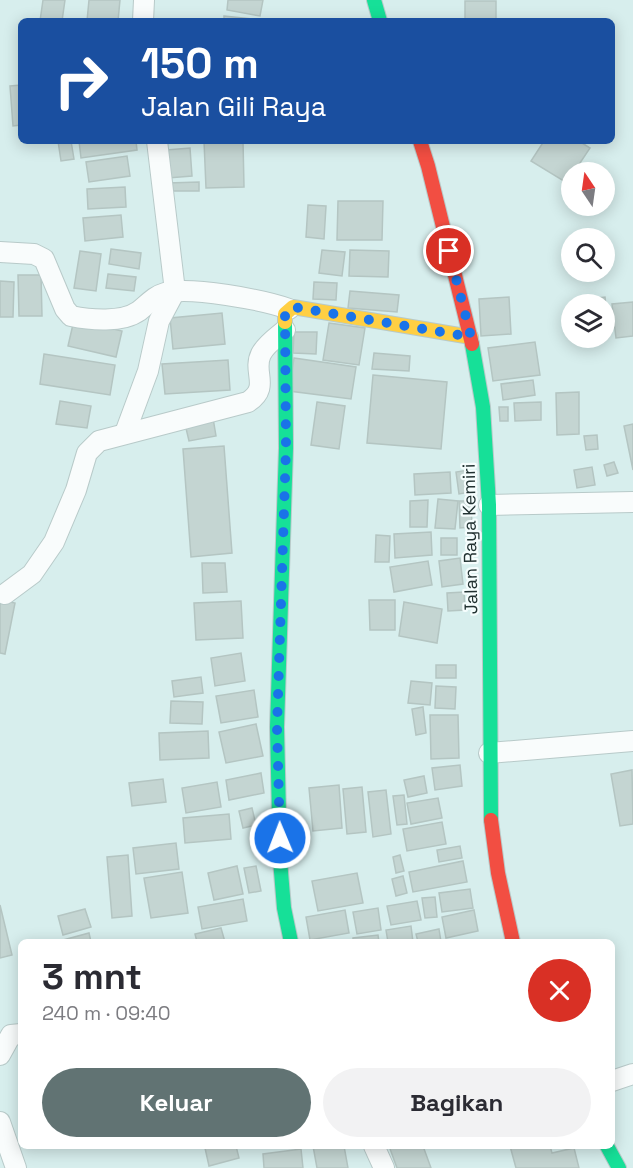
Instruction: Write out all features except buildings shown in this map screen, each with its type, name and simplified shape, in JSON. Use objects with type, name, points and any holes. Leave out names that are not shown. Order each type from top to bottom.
[{"type":"street","points":[[143,18],[144,0]]},
{"type":"street","points":[[374,0],[379,18]]},
{"type":"street","points":[[125,433],[148,371],[159,321],[175,291],[157,144]]},
{"type":"street","name":"Jalan Raya Kemiri","points":[[421,144],[471,337],[483,406],[489,505],[490,813],[498,873],[513,939]]},
{"type":"street","points":[[0,252],[34,254],[44,259],[65,309],[71,316],[82,319],[117,319],[128,316],[138,312],[162,294],[175,291],[242,298],[289,309]]},
{"type":"street","points":[[290,939],[284,908],[280,860],[277,727],[286,448],[285,314],[293,307],[471,337]]},
{"type":"street","points":[[4,594],[32,574],[54,542],[76,490],[87,453],[99,441],[248,402],[257,396],[260,386],[260,355],[285,330]]},
{"type":"street","points":[[489,505],[633,502]]},
{"type":"street","points":[[489,753],[633,741]]},
{"type":"street","points":[[0,1055],[11,1035]]},
{"type":"street","points":[[615,1080],[633,1074]]},
{"type":"street","points":[[0,1122],[16,1168]]},
{"type":"street","points":[[375,1149],[384,1168]]},
{"type":"street","points":[[609,1149],[619,1168]]},
{"type":"traffic: fast","points":[[374,0],[379,18]]},
{"type":"traffic: fast","points":[[285,322],[286,448],[277,727],[280,860],[284,908],[290,939]]},
{"type":"traffic: fast","points":[[472,344],[483,407],[489,505],[491,820]]},
{"type":"traffic: fast","points":[[609,1149],[619,1168]]},
{"type":"traffic: slow","points":[[285,322],[285,314],[293,307],[471,337]]},
{"type":"traffic: jam","points":[[421,144],[472,344]]},
{"type":"traffic: jam","points":[[491,820],[498,873],[512,939]]},
{"type":"route","points":[[280,838],[277,727],[286,448],[285,314],[293,307],[471,337],[449,251]]}]
